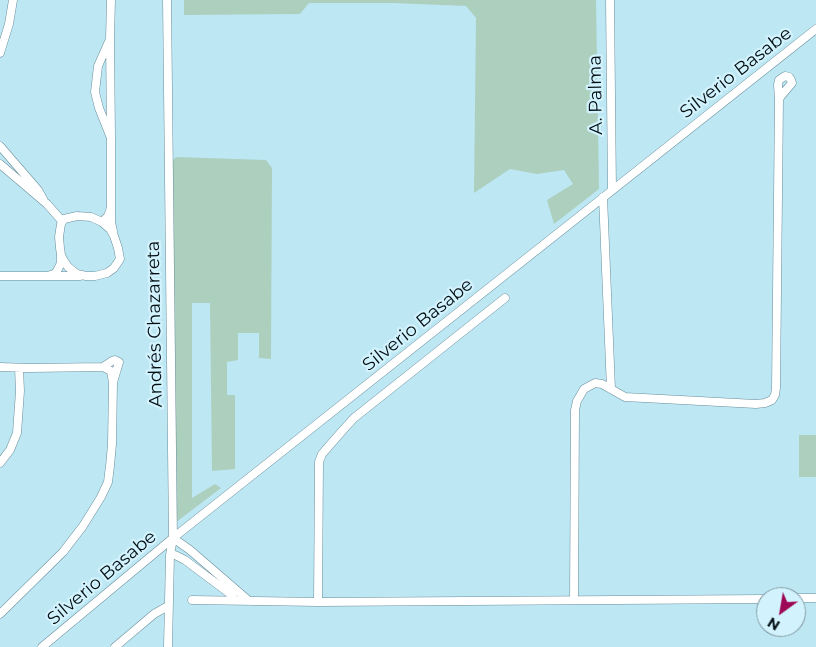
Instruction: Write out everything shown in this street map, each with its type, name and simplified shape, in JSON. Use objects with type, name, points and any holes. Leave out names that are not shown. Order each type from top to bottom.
[{"type":"street","points":[[0,52],[9,24],[13,0]]},
{"type":"street","points":[[0,276],[95,276],[107,273],[118,264],[120,254],[111,222],[111,0]]},
{"type":"street","name":"Andrés Chazarreta","points":[[167,0],[173,538],[170,555],[168,647]]},
{"type":"street","name":"A. Palma","points":[[610,0],[612,190]]},
{"type":"street","name":"Silverio Basabe","points":[[42,647],[173,538],[816,29]]},
{"type":"street","points":[[110,39],[98,66],[96,92],[99,108],[111,138]]},
{"type":"street","points":[[574,600],[575,410],[577,400],[584,389],[595,383],[602,384],[625,397],[756,404],[772,400],[776,388],[779,100]]},
{"type":"street","points":[[0,146],[38,190],[47,204]]},
{"type":"street","points":[[0,164],[47,204],[62,221]]},
{"type":"street","points":[[603,197],[611,389]]},
{"type":"street","points":[[102,222],[108,216],[111,208]]},
{"type":"street","points":[[47,276],[57,271],[61,263],[60,231],[62,221],[68,217],[91,218],[102,222],[110,229],[114,236]]},
{"type":"street","points":[[62,255],[72,272],[86,276]]},
{"type":"street","points":[[318,602],[319,462],[322,454],[354,418],[505,298]]},
{"type":"street","points":[[103,367],[112,360],[119,362],[113,383]]},
{"type":"street","points":[[0,367],[103,367],[111,371],[113,383],[110,466],[108,482],[101,497],[83,526],[63,552],[0,614]]},
{"type":"street","points":[[0,463],[10,450],[17,433],[20,391],[19,368]]},
{"type":"street","points":[[173,538],[249,600]]},
{"type":"street","points":[[170,555],[175,555],[185,560],[235,600]]},
{"type":"street","points":[[192,600],[318,602],[756,598]]},
{"type":"street","points":[[115,647],[154,614],[168,606]]},
{"type":"green space","points":[[184,0],[596,0],[599,189],[554,224],[547,200],[573,184],[564,170],[537,174],[510,169],[474,193],[476,18],[466,6],[392,3],[309,3],[300,14],[184,15]]},
{"type":"green space","points":[[176,157],[266,160],[272,168],[271,359],[259,358],[259,333],[238,333],[238,360],[227,362],[227,395],[235,395],[235,469],[212,471],[210,303],[192,303],[192,498],[215,484],[221,488],[171,526],[169,165]]},
{"type":"green space","points":[[799,435],[816,435],[816,477],[799,477]]}]
